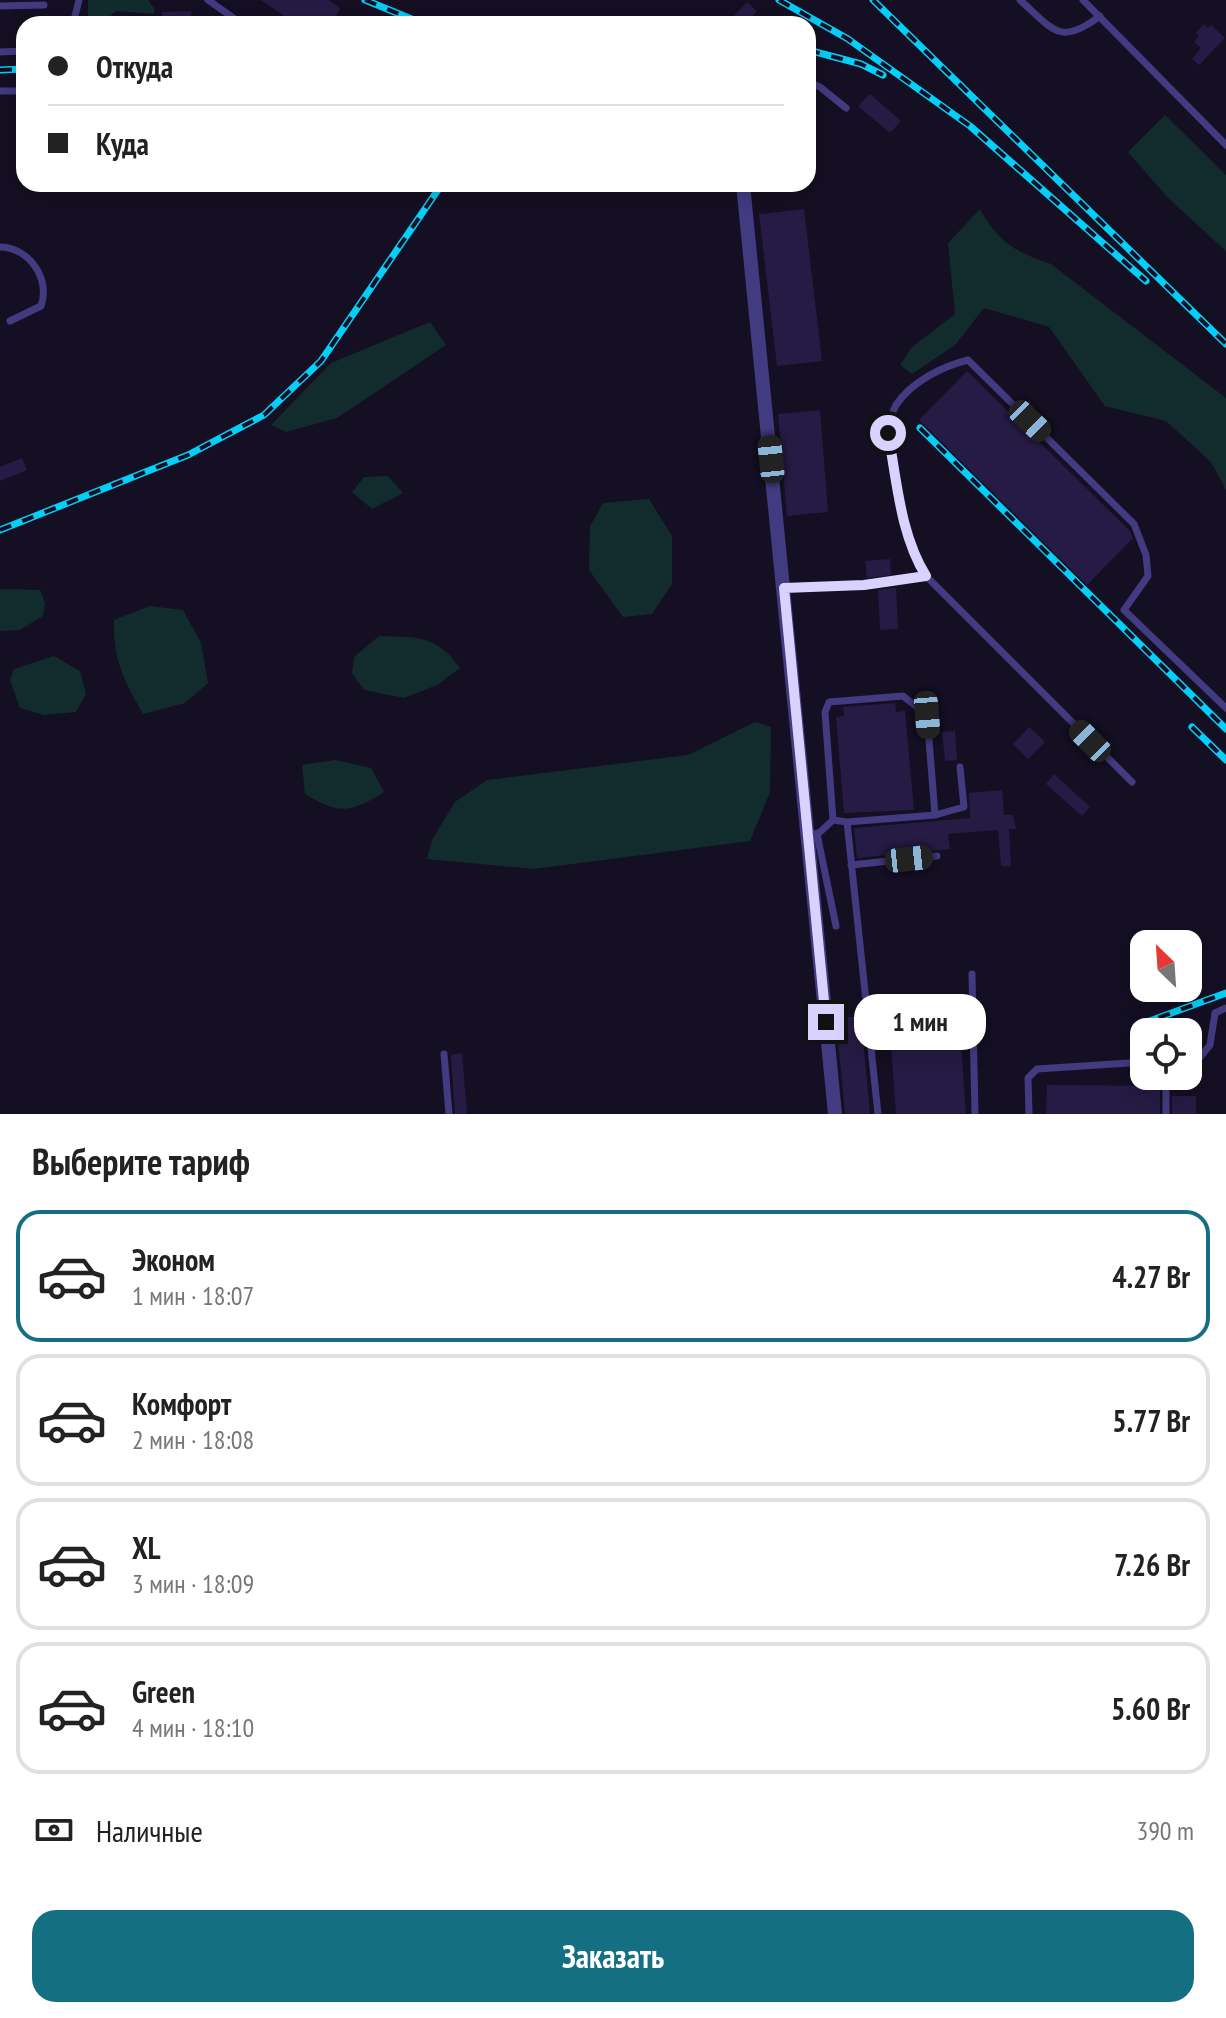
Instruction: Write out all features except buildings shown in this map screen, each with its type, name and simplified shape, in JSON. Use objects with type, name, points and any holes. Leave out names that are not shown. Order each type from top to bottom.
[{"type":"street","points":[[744,192],[812,836],[835,1114]]},
{"type":"lane","points":[[208,0],[231,16]]},
{"type":"lane","points":[[1020,0],[1054,30],[1062,33],[1080,31],[1100,16]]},
{"type":"lane","points":[[1083,0],[1226,145]]},
{"type":"lane","points":[[0,6],[44,5]]},
{"type":"lane","points":[[816,85],[846,108]]},
{"type":"lane","points":[[0,91],[15,91]]},
{"type":"lane","points":[[0,247],[17,248],[27,255],[41,282],[44,296],[41,306],[10,321]]},
{"type":"lane","points":[[1132,782],[926,576],[915,557],[902,513],[888,433],[895,406],[907,393],[942,367],[968,360],[1134,524],[1146,555],[1148,576],[1124,610],[1226,708]]},
{"type":"lane","points":[[784,588],[864,585],[926,576]]},
{"type":"lane","points":[[833,820],[825,712],[829,702],[903,696],[927,715],[935,815]]},
{"type":"lane","points":[[836,926],[812,836],[833,820],[847,822],[935,815],[964,807],[960,767]]},
{"type":"lane","points":[[847,822],[878,1114]]},
{"type":"lane","points":[[851,865],[937,856]]},
{"type":"lane","points":[[972,974],[975,1114]]},
{"type":"lane","points":[[1202,1055],[1210,1045],[1215,1013],[1226,1008]]},
{"type":"lane","points":[[444,1054],[449,1114]]},
{"type":"lane","points":[[1029,1114],[1028,1078],[1037,1069],[1130,1063]]},
{"type":"lane","points":[[1166,1090],[1166,1114]]},
{"type":"green space","points":[[88,0],[148,0],[154,8],[154,14],[116,11],[110,16],[88,16]]},
{"type":"green space","points":[[1165,115],[1226,175],[1226,251],[1168,198],[1128,152]]},
{"type":"green space","points":[[980,209],[1009,245],[1051,264],[1226,398],[1226,490],[1211,462],[1166,421],[1105,406],[1049,327],[984,308],[955,345],[912,374],[900,365],[912,347],[955,314],[948,243]]},
{"type":"green space","points":[[430,322],[446,345],[337,418],[286,432],[271,425],[331,363]]},
{"type":"green space","points":[[388,476],[403,493],[372,509],[352,492],[364,477]]},
{"type":"green space","points":[[649,499],[672,536],[672,584],[652,614],[623,617],[589,570],[590,526],[603,503]]},
{"type":"green space","points":[[0,589],[40,590],[45,603],[43,616],[20,630],[0,631]]},
{"type":"green space","points":[[150,606],[183,610],[201,643],[208,683],[185,703],[143,714],[121,670],[115,647],[114,620]]},
{"type":"green space","points":[[379,636],[425,640],[443,649],[460,668],[437,685],[404,698],[364,690],[352,673],[354,657]]},
{"type":"green space","points":[[54,656],[80,671],[86,694],[76,712],[44,715],[20,708],[10,680],[14,669]]},
{"type":"green space","points":[[755,722],[771,727],[770,792],[750,841],[534,869],[427,859],[432,840],[455,802],[487,780],[688,755]]},
{"type":"green space","points":[[335,760],[371,768],[384,792],[363,804],[345,809],[327,806],[305,794],[302,765]]},
{"type":"railway","points":[[365,0],[404,16]]},
{"type":"railway","points":[[779,0],[807,16]]},
{"type":"railway","points":[[873,0],[1226,344]]},
{"type":"railway","points":[[816,21],[848,39],[970,126],[1146,281]]},
{"type":"railway","points":[[816,52],[861,64],[883,75]]},
{"type":"railway","points":[[0,70],[16,69]]},
{"type":"railway","points":[[0,530],[188,455],[264,415],[321,361],[437,192]]},
{"type":"railway","points":[[920,428],[1226,729]]},
{"type":"railway","points":[[1192,727],[1226,760]]},
{"type":"railway","points":[[1158,1018],[1226,993]]},
{"type":"route","points":[[826,1022],[784,588],[864,585],[926,576],[915,557],[902,513],[888,433]]}]
